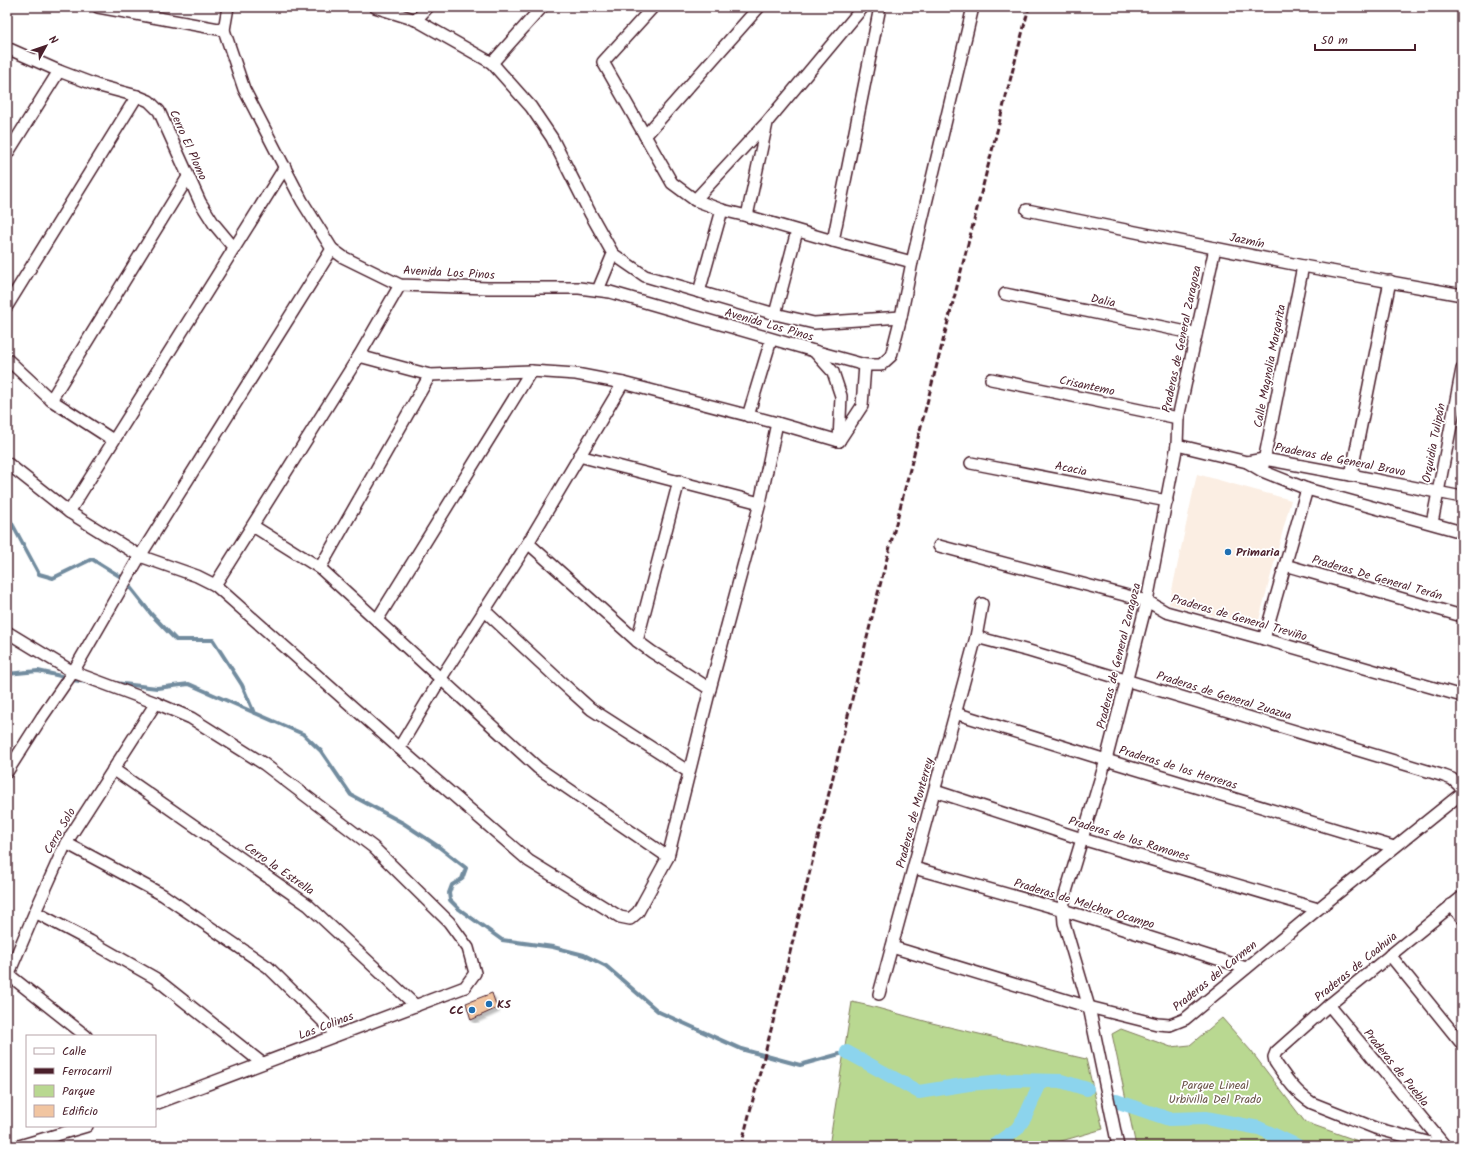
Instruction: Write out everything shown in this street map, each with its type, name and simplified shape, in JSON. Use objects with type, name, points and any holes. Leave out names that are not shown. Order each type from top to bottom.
[{"type":"street","points":[[98,7],[224,30],[228,7]]},
{"type":"street","name":"Avenida Los Pinos","points":[[375,7],[416,20],[492,63],[531,107],[552,138],[590,213],[613,254],[645,276],[814,324],[901,317]]},
{"type":"street","points":[[416,20],[428,7]]},
{"type":"street","points":[[492,63],[542,7]]},
{"type":"street","points":[[653,7],[604,62],[672,183],[695,200],[722,210],[912,262]]},
{"type":"street","points":[[645,136],[759,7]]},
{"type":"street","points":[[695,200],[767,122],[863,7]]},
{"type":"street","points":[[832,241],[880,7]]},
{"type":"street","points":[[839,441],[862,406],[865,365],[881,365],[891,356],[973,7]]},
{"type":"street","name":"Avenida Los Pinos","points":[[224,30],[244,89],[302,201],[332,249],[343,257],[400,285],[488,288],[579,288],[610,292],[771,340],[865,365]]},
{"type":"street","name":"Cerro El Plomo","points":[[7,48],[59,72],[149,101],[159,111],[203,207],[214,224],[234,248]]},
{"type":"street","points":[[7,154],[59,72]]},
{"type":"street","points":[[7,306],[137,96]]},
{"type":"street","points":[[747,216],[767,122]]},
{"type":"street","points":[[68,512],[285,167]]},
{"type":"street","points":[[51,400],[188,177]]},
{"type":"street","points":[[699,292],[722,210]]},
{"type":"street","name":"Jazmín","points":[[1027,210],[1303,266],[1462,295]]},
{"type":"street","points":[[775,314],[797,231]]},
{"type":"street","name":"Praderas de General Zaragoza","points":[[1118,1146],[1089,1007],[1064,923],[1063,910],[1065,895],[1106,760],[1147,601],[1177,445],[1178,418],[1215,248]]},
{"type":"street","points":[[7,772],[73,672],[140,556],[332,249]]},
{"type":"street","points":[[598,290],[613,254]]},
{"type":"street","name":"Calle Magnolia Margarita","points":[[1262,471],[1303,266]]},
{"type":"street","points":[[1352,475],[1390,281]]},
{"type":"street","points":[[215,585],[359,356],[400,285]]},
{"type":"street","name":"Dalia","points":[[1005,294],[1196,334]]},
{"type":"street","points":[[748,416],[771,340]]},
{"type":"street","points":[[814,351],[833,372],[841,396],[839,441]]},
{"type":"street","points":[[359,356],[430,375],[530,371],[576,374],[623,383],[777,423],[839,441]]},
{"type":"street","points":[[7,359],[51,400],[113,440]]},
{"type":"street","name":"Orquidia Tulipán","points":[[1432,523],[1462,369]]},
{"type":"street","points":[[377,620],[530,371]]},
{"type":"street","points":[[320,568],[430,375]]},
{"type":"street","name":"Crisantemo","points":[[990,379],[1178,418]]},
{"type":"street","points":[[399,748],[441,678],[528,543],[623,383]]},
{"type":"street","points":[[7,462],[68,512],[140,556],[197,576],[215,585],[399,748],[530,861],[620,917],[630,919],[638,912],[668,857],[710,688],[760,503],[777,423]]},
{"type":"street","points":[[1177,445],[1247,462],[1262,471],[1307,489],[1462,532]]},
{"type":"street","points":[[579,456],[760,503]]},
{"type":"street","name":"Praderas de General Bravo","points":[[1247,462],[1264,459],[1462,497]]},
{"type":"street","name":"Acacia","points":[[970,463],[1167,501]]},
{"type":"street","points":[[637,641],[680,481]]},
{"type":"street","points":[[1264,639],[1307,489]]},
{"type":"street","points":[[252,526],[320,568],[538,768],[668,857]]},
{"type":"street","points":[[528,543],[637,641],[710,688]]},
{"type":"street","name":"Praderas de General Treviño","points":[[939,546],[1147,601],[1166,612],[1462,696]]},
{"type":"street","name":"Praderas De General Terán","points":[[1285,565],[1462,616]]},
{"type":"street","name":"Praderas de Monterrey","points":[[879,994],[956,713],[976,637],[982,604]]},
{"type":"street","points":[[484,610],[591,709],[689,772]]},
{"type":"street","points":[[7,632],[73,672],[156,703]]},
{"type":"street","name":"Praderas de General Zuazua","points":[[976,637],[1029,651],[1444,776],[1452,779],[1462,788]]},
{"type":"street","name":"Cerro Solo","points":[[8,979],[35,912],[66,843],[156,703]]},
{"type":"street","name":"Las Colinas","points":[[156,703],[191,718],[264,764],[373,846],[449,922],[468,948],[475,973],[465,988],[160,1102]]},
{"type":"street","name":"Praderas de los Herreras","points":[[956,713],[1394,847]]},
{"type":"street","name":"Cerro la Estrella","points":[[113,769],[308,905],[416,1006]]},
{"type":"street","name":"Praderas de los Ramones","points":[[935,791],[1082,839],[1318,909]]},
{"type":"street","name":"Praderas del Carmen","points":[[892,947],[1089,1007],[1157,1024],[1170,1025],[1185,1019],[1462,793]]},
{"type":"street","points":[[66,843],[163,895],[268,966],[337,1035]]},
{"type":"street","name":"Praderas de Melchor Ocampo","points":[[914,868],[1063,910],[1246,968]]},
{"type":"street","name":"Praderas de Coahuia","points":[[1444,1146],[1375,1128],[1312,1103],[1302,1097],[1293,1088],[1275,1062],[1274,1057],[1276,1052],[1329,1005],[1462,897]]},
{"type":"street","points":[[1451,905],[1462,918]]},
{"type":"street","points":[[35,912],[155,978],[262,1063]]},
{"type":"street","points":[[1390,955],[1462,1044]]},
{"type":"street","points":[[8,979],[85,1035]]},
{"type":"street","name":"Praderas de Puebla","points":[[1329,1005],[1444,1146]]},
{"type":"street","points":[[19,1146],[84,1127]]},
{"type":"shaded area","name":"Primaria","points":[[1197,474],[1291,500],[1257,627],[1169,604]]},
{"type":"green space","points":[[852,1002],[932,1023],[1086,1059],[1103,1129],[1044,1146],[829,1146]]},
{"type":"green space","name":"Parque Lineal Urbivilla Del Prado","points":[[1222,1018],[1251,1051],[1305,1122],[1372,1146],[1136,1146],[1112,1034],[1121,1029],[1171,1047],[1190,1045]]},
{"type":"building","points":[[492,993],[497,1008],[471,1020],[466,1003]]},
{"type":"waterway","points":[[7,520],[10,520],[39,574],[53,578],[92,559],[121,577]]},
{"type":"waterway","points":[[129,586],[152,615],[176,640],[213,640],[242,685],[254,713]]},
{"type":"waterway","points":[[7,674],[38,671],[65,677]]},
{"type":"waterway","points":[[73,680],[86,682]]},
{"type":"waterway","points":[[115,683],[157,688],[189,684],[303,734],[321,751],[351,795],[403,823],[439,847],[466,868],[462,879],[452,885],[449,893],[450,900],[459,909],[502,940],[553,947],[584,955],[606,966],[659,1012],[741,1049],[800,1065],[847,1052]]},
{"type":"waterway","points":[[847,1052],[919,1092],[969,1084],[1016,1080],[1061,1081],[1087,1089]]},
{"type":"waterway","points":[[993,1146],[1017,1129],[1025,1117],[1041,1081]]},
{"type":"waterway","points":[[1116,1101],[1169,1119],[1206,1118],[1259,1128],[1298,1146]]},
{"type":"railway","points":[[741,1146],[772,1026],[876,601],[1029,7]]},
{"type":"place","name":"Primaria","points":[[1228,552]]},
{"type":"place","name":"KS","points":[[489,1004]]},
{"type":"place","name":"CC","points":[[472,1010]]}]
